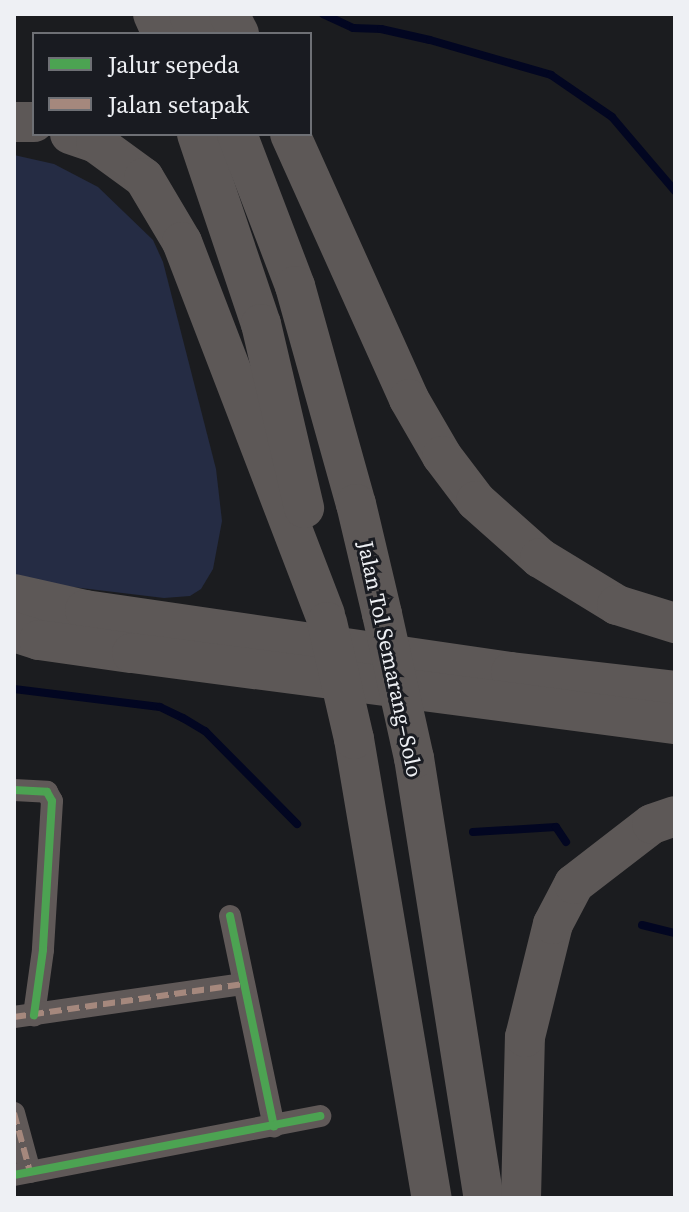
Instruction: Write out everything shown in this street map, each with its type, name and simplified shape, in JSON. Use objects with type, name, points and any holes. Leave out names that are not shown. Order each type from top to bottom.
[{"type":"highway","points":[[229,14],[238,32]]},
{"type":"highway","points":[[76,136],[96,143],[144,178],[182,242],[326,618]]},
{"type":"highway","points":[[198,136],[261,324],[354,739],[432,1198]]},
{"type":"highway","name":"Jalan Tol Semarang–Solo","points":[[238,136],[295,286],[382,614],[414,758],[484,1198]]},
{"type":"highway","points":[[291,136],[409,399],[442,456],[476,501],[540,558],[617,605],[675,623]]},
{"type":"highway","points":[[14,594],[85,610],[511,672],[675,691]]},
{"type":"highway","points":[[14,632],[39,640],[161,658],[675,724]]},
{"type":"highway","points":[[521,1198],[525,1037],[553,924],[574,884],[652,824],[675,816]]},
{"type":"street","points":[[14,790],[47,792],[52,801],[43,950],[24,1016],[244,984]]},
{"type":"street","points":[[230,916],[274,1126]]},
{"type":"street","points":[[14,1113],[22,1174],[320,1116]]},
{"type":"shaded area","points":[[14,155],[54,164],[98,187],[153,240],[163,262],[216,469],[222,521],[213,569],[201,589],[190,596],[164,598],[14,580]]},
{"type":"waterway","points":[[323,14],[353,28],[381,29],[430,40],[551,75],[612,117],[675,191]]},
{"type":"waterway","points":[[14,689],[160,707],[205,731],[297,824]]},
{"type":"waterway","points":[[473,832],[556,827],[566,842]]},
{"type":"waterway","points":[[642,925],[675,933]]},
{"type":"marked path","points":[[14,1017],[244,984]]},
{"type":"marked path","points":[[14,1113],[30,1172]]},
{"type":"cycle path","points":[[14,790],[47,792],[52,801],[43,950],[34,1015]]},
{"type":"cycle path","points":[[230,916],[274,1126]]},
{"type":"cycle path","points":[[14,1175],[320,1116]]}]
